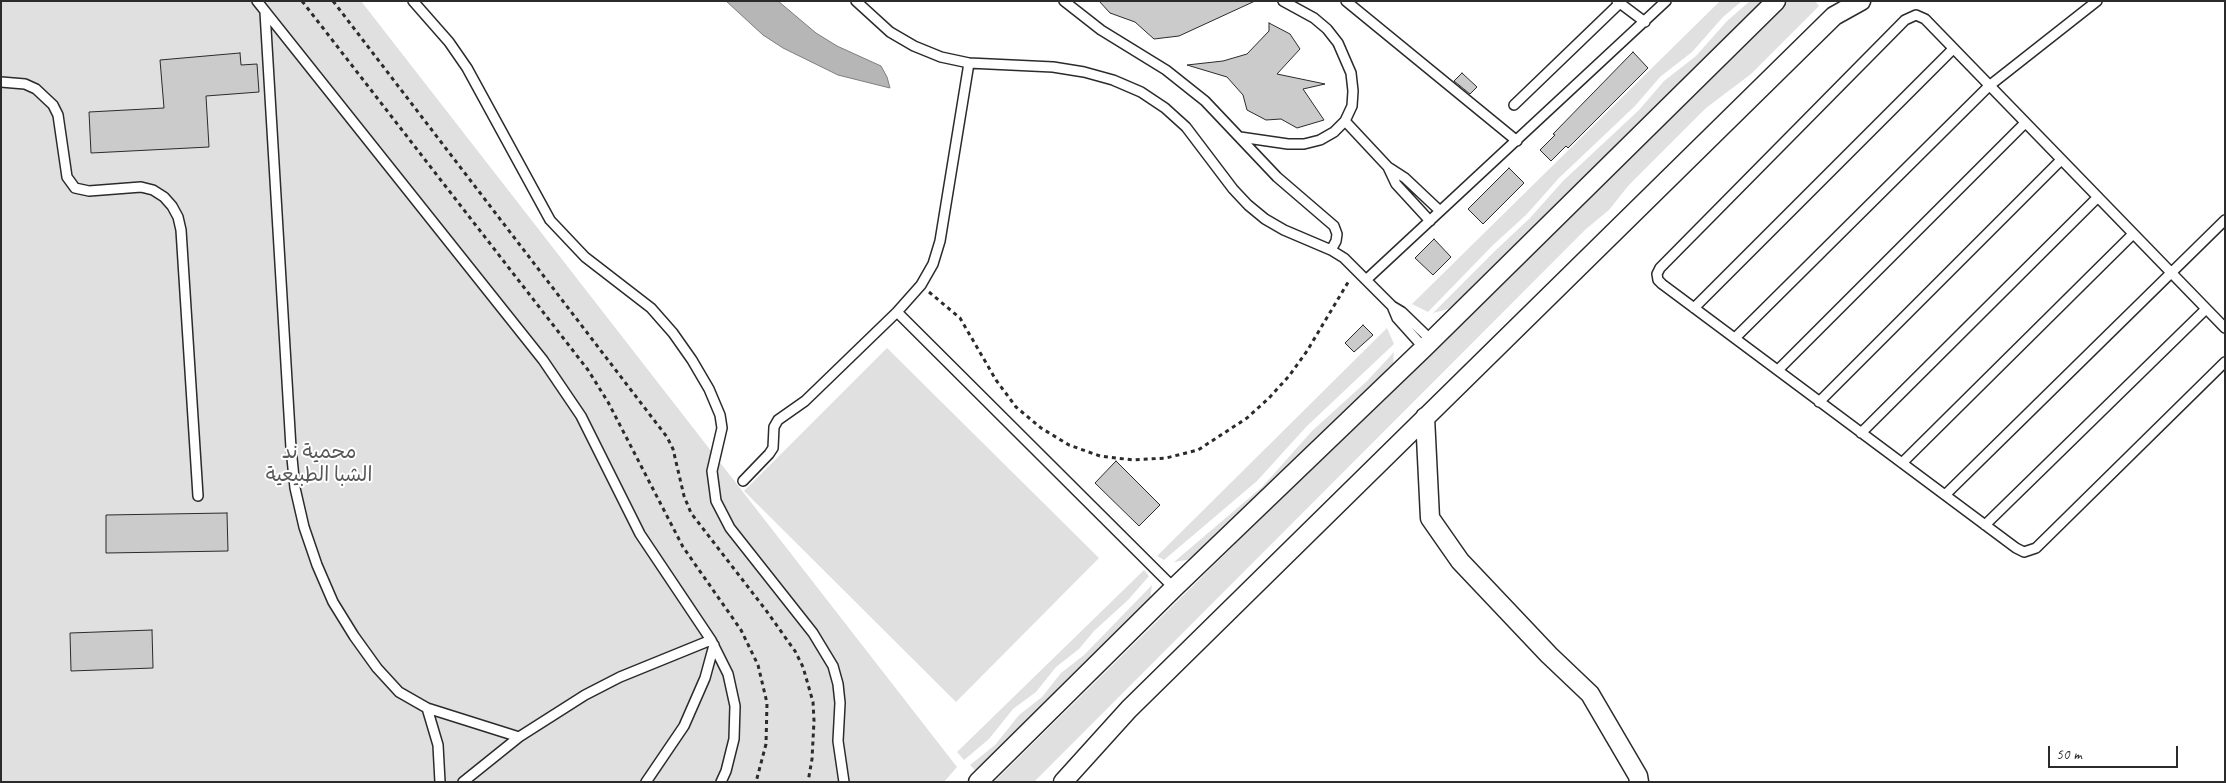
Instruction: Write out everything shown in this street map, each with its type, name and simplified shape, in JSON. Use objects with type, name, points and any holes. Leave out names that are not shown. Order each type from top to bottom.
[{"type":"street","points":[[978,782],[1174,588],[1427,344],[1776,1]]},
{"type":"street","points":[[1063,782],[1129,709],[1834,16],[1861,1]]},
{"type":"street","points":[[1425,418],[1430,518],[1460,561],[1549,655],[1590,694],[1638,776],[1639,782]]},
{"type":"lane","points":[[257,1],[563,387],[581,416],[640,534],[712,642],[728,674],[735,706],[734,739],[726,771],[721,782]]},
{"type":"lane","points":[[413,1],[449,42],[467,68],[550,220],[585,257],[651,308],[673,333],[705,382],[720,415],[722,428],[712,471],[716,502],[730,528],[813,633],[833,666],[838,684],[840,703],[838,741],[844,782]]},
{"type":"lane","points":[[856,1],[890,32],[914,46],[941,57],[969,63],[1053,67],[1084,72],[1114,80],[1140,92],[1165,108],[1186,127],[1233,189],[1248,205],[1265,219],[1284,230],[1331,250],[1356,268],[1392,306],[1402,312],[1427,344]]},
{"type":"lane","points":[[1064,1],[1101,30],[1145,56],[1186,85],[1223,118],[1277,177],[1334,226],[1336,241],[1331,250]]},
{"type":"lane","points":[[1240,137],[1304,144],[1320,140],[1334,132],[1345,120],[1352,106],[1352,74],[1346,58],[1327,29],[1314,18],[1284,1]]},
{"type":"lane","points":[[1346,1],[1517,141]]},
{"type":"lane","points":[[1366,280],[1666,1]]},
{"type":"lane","points":[[1735,338],[1989,86],[2097,1]]},
{"type":"lane","points":[[1514,105],[1620,2],[1645,22]]},
{"type":"lane","points":[[265,11],[291,448],[295,488],[304,527],[317,565],[334,602],[354,636],[387,681],[412,701],[427,708],[519,737]]},
{"type":"lane","points":[[2225,328],[1923,17],[1916,15],[1905,20],[1658,270],[1657,277],[1660,282],[1694,308],[2020,551],[2028,552],[2036,548],[2225,362]]},
{"type":"lane","points":[[1694,308],[1953,49]]},
{"type":"lane","points":[[743,482],[773,448],[774,426],[778,420],[805,400],[897,312],[921,285],[933,264],[940,241],[969,63]]},
{"type":"lane","points":[[1,82],[25,84],[36,89],[53,105],[58,115],[67,178],[75,188],[89,191],[141,186],[164,196],[178,217],[182,238],[198,496]]},
{"type":"lane","points":[[1345,120],[1388,167],[1405,178],[1440,211]]},
{"type":"lane","points":[[1778,370],[2025,123]]},
{"type":"lane","points":[[1820,402],[2062,160]]},
{"type":"lane","points":[[1388,167],[1396,184],[1430,221]]},
{"type":"lane","points":[[1861,433],[2098,197]]},
{"type":"lane","points":[[1945,495],[2225,220]]},
{"type":"lane","points":[[1902,463],[2133,234]]},
{"type":"lane","points":[[1985,525],[2206,309]]},
{"type":"lane","points":[[897,312],[1174,588]]},
{"type":"lane","points":[[463,782],[519,737],[585,695],[620,677],[712,642]]},
{"type":"lane","points":[[646,782],[684,726],[702,686],[712,642]]},
{"type":"lane","points":[[427,708],[438,745],[440,782]]},
{"type":"path","points":[[333,1],[667,437],[673,449],[684,496],[691,513],[785,636],[803,667],[813,702],[814,721],[812,759],[808,782]]},
{"type":"path","points":[[921,285],[960,318],[996,380],[1016,406],[1040,428],[1069,445],[1100,456],[1133,460],[1166,458],[1198,450],[1247,418],[1270,398],[1289,376],[1356,268]]},
{"type":"green space","name":"محمية ند الشبا الطبيعية","points":[[1,1],[361,1],[957,767],[944,782],[1,782]]},
{"type":"green space","points":[[1720,1],[1742,1],[1723,17],[1692,52],[1660,77],[1635,106],[1559,178],[1526,215],[1493,245],[1428,312],[1412,304]]},
{"type":"green space","points":[[1750,1],[1762,1],[1454,304],[1448,309],[1433,313],[1530,218],[1563,181],[1639,110],[1664,81],[1696,56],[1727,21]]},
{"type":"green space","points":[[1786,1],[1815,1],[1819,6],[1751,74],[1706,108],[1628,186],[1609,210],[1586,229],[1034,782],[994,782]]},
{"type":"green space","points":[[1387,328],[1394,344],[1307,426],[1257,481],[1164,560],[1157,556]]},
{"type":"green space","points":[[887,348],[1099,558],[956,702],[744,491]]},
{"type":"green space","points":[[1394,352],[1393,364],[1200,552],[1187,560],[1174,562],[1262,487],[1312,431],[1367,381]]},
{"type":"green space","points":[[1144,570],[1149,576],[1128,600],[1094,631],[1079,649],[1056,667],[1036,692],[1013,709],[989,739],[964,760],[957,752]]},
{"type":"green space","points":[[1152,585],[1150,600],[978,773],[970,765],[995,745],[1019,715],[1042,697],[1061,673],[1084,655]]},
{"type":"shaded area","points":[[726,1],[778,1],[816,33],[837,46],[881,66],[890,88],[838,75],[783,48],[763,35]]},
{"type":"building","points":[[1099,1],[1255,1],[1179,36],[1154,39],[1135,22],[1110,13]]},
{"type":"building","points":[[1269,23],[1290,34],[1300,49],[1277,74],[1325,84],[1303,89],[1324,120],[1297,128],[1281,119],[1266,120],[1247,110],[1243,95],[1227,77],[1187,65],[1223,61],[1247,54],[1269,31]]},
{"type":"building","points":[[1633,52],[1648,68],[1568,148],[1566,146],[1551,161],[1540,150],[1555,135],[1553,134]]},
{"type":"building","points":[[240,53],[241,65],[257,64],[259,92],[206,96],[209,147],[91,153],[89,112],[164,108],[160,60]]},
{"type":"building","points":[[1462,73],[1477,87],[1470,94],[1454,81]]},
{"type":"building","points":[[1509,168],[1524,183],[1483,224],[1468,209]]},
{"type":"building","points":[[1434,239],[1451,257],[1433,275],[1415,258]]},
{"type":"building","points":[[1363,325],[1373,335],[1354,352],[1345,343]]},
{"type":"building","points":[[1116,461],[1160,505],[1139,526],[1095,483]]},
{"type":"building","points":[[227,513],[228,551],[106,553],[106,515]]},
{"type":"building","points":[[152,630],[153,668],[71,671],[70,633]]}]
